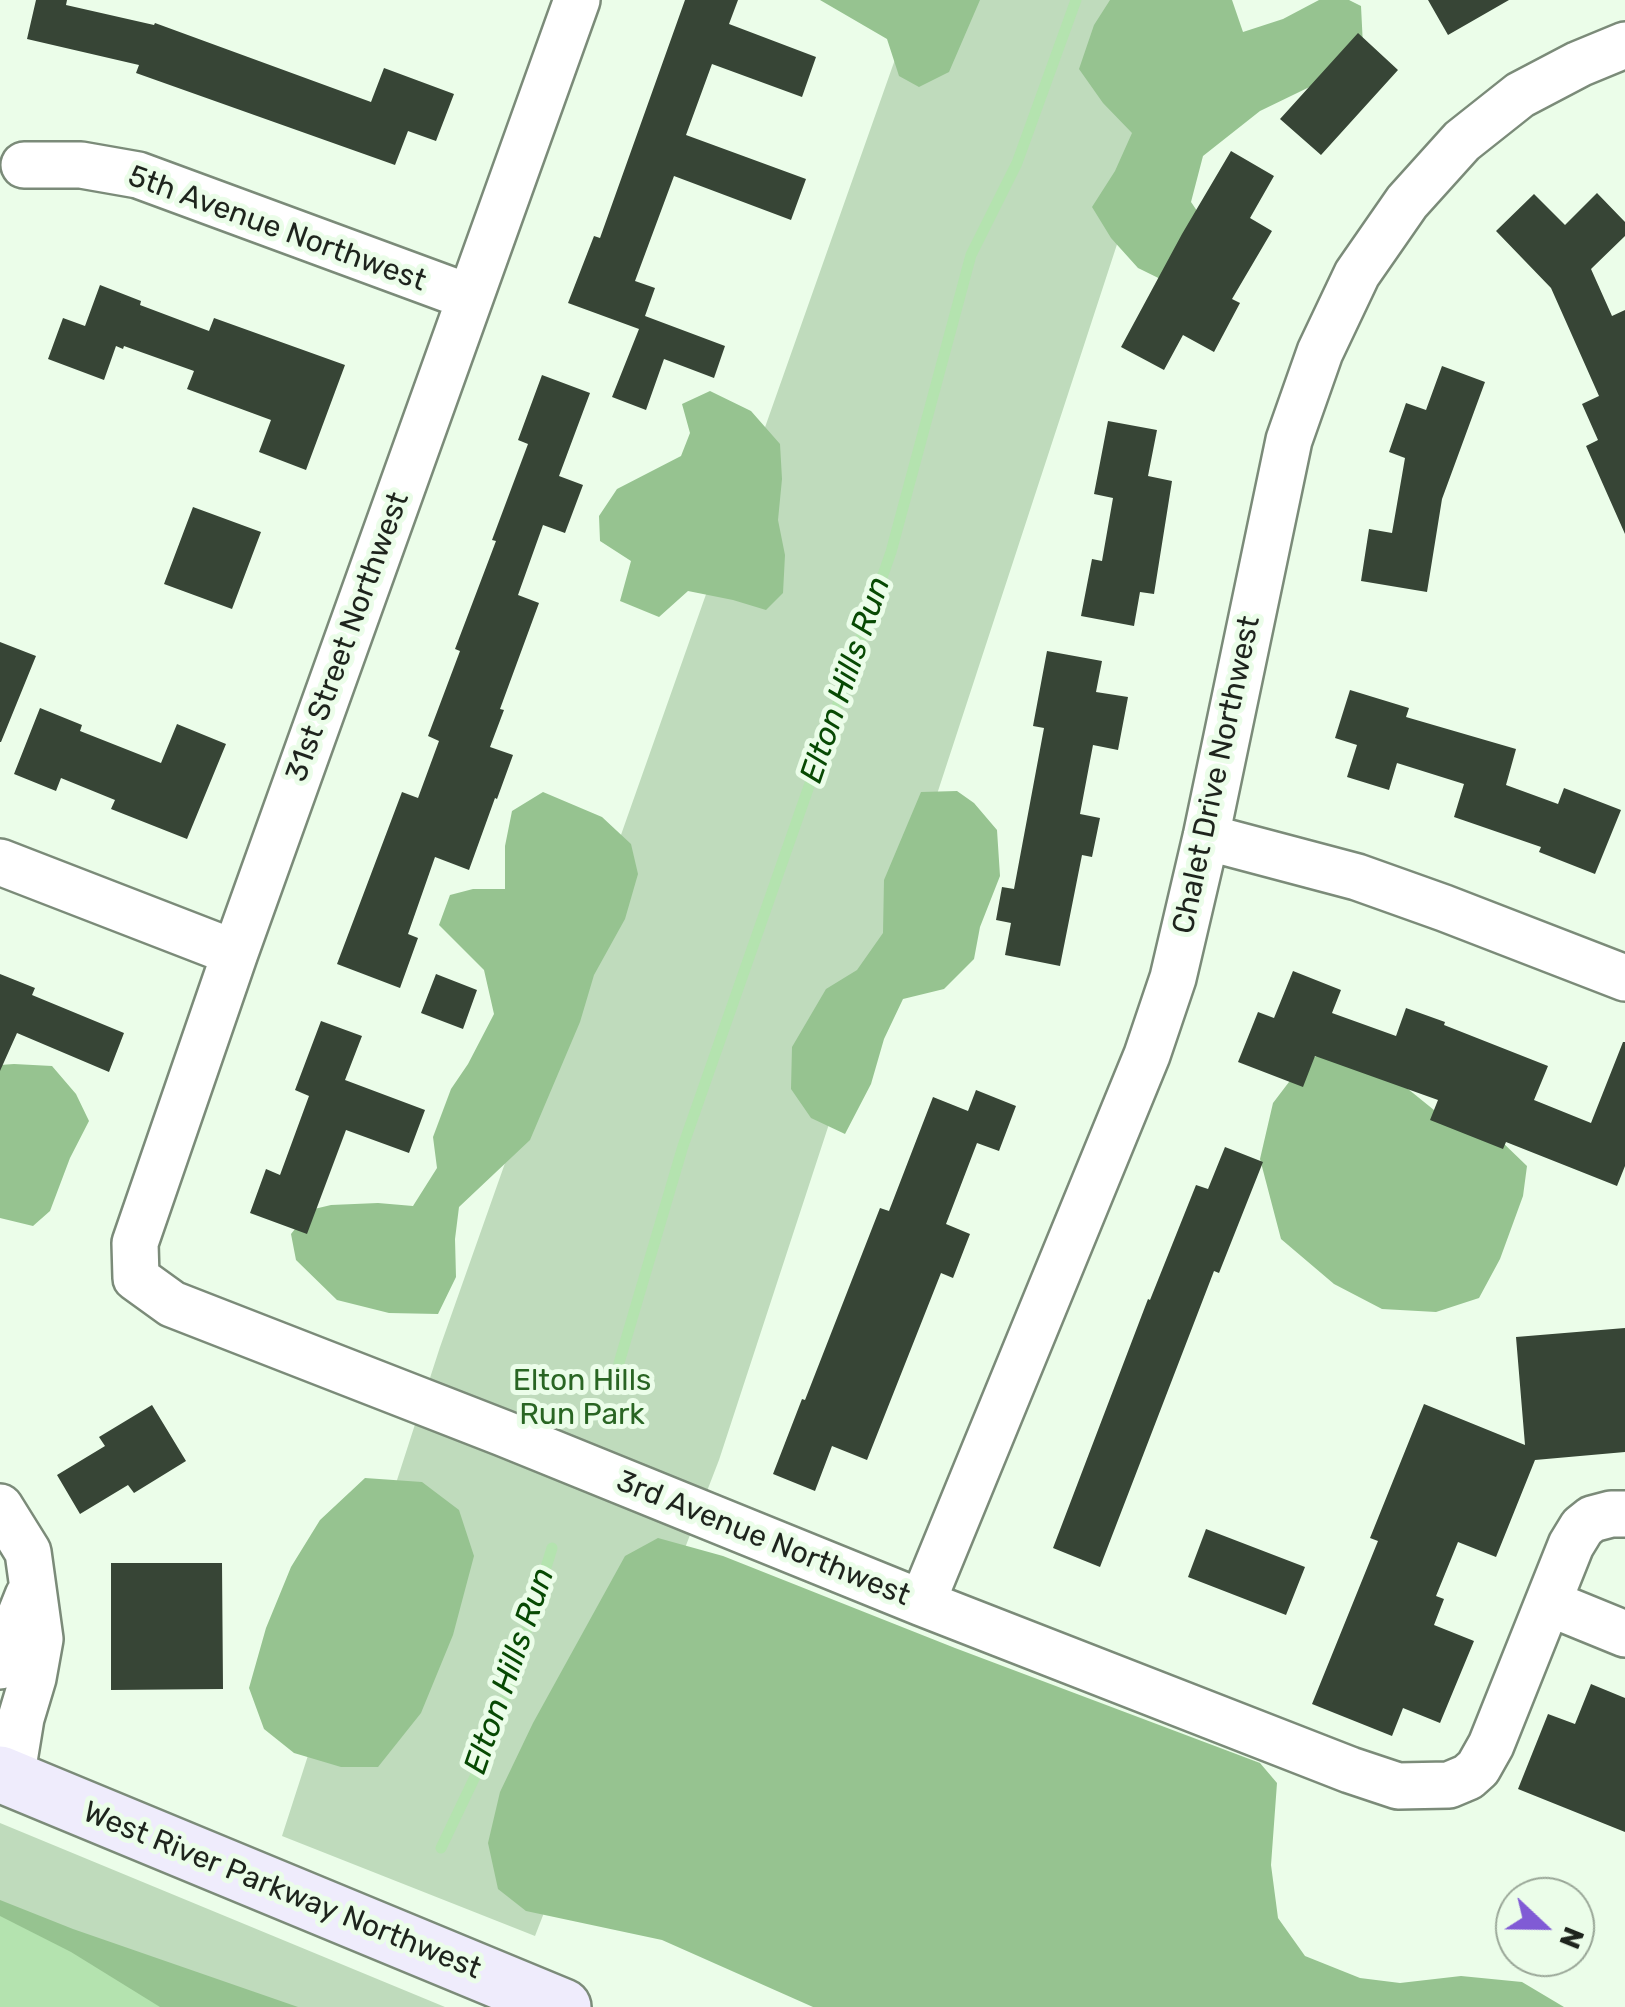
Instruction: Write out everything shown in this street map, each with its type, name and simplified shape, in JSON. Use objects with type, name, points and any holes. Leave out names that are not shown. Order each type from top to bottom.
[{"type":"main road","name":"West River Parkway Northwest","points":[[5,1776],[563,2007]]},
{"type":"street","name":"31st Street Northwest","points":[[136,1278],[135,1243],[577,0]]},
{"type":"street","name":"Chalet Drive Northwest","points":[[922,1603],[1147,1055],[1173,978],[1290,440],[1320,352],[1357,274],[1407,202],[1462,141],[1520,95],[1625,45]]},
{"type":"street","name":"5th Avenue Northwest","points":[[24,166],[81,165],[138,175],[469,297]]},
{"type":"street","points":[[1206,837],[1357,877],[1625,978]]},
{"type":"street","points":[[0,862],[236,953]]},
{"type":"street","name":"3rd Avenue Northwest","points":[[136,1278],[172,1304],[504,1433],[922,1603],[1398,1786],[1449,1785],[1478,1768],[1491,1745],[1571,1545],[1582,1527],[1599,1516],[1625,1514]]},
{"type":"street","points":[[0,1506],[28,1552],[40,1640],[5,1776]]},
{"type":"street","points":[[0,1666],[33,1585]]},
{"type":"street","points":[[1548,1603],[1625,1634]]},
{"type":"green space","name":"Elton Hills Run Park","points":[[916,0],[1197,0],[719,1460],[535,1936],[282,1836],[440,1347]]},
{"type":"green space","points":[[0,1823],[445,2007],[0,2007]]},
{"type":"shaded area","points":[[820,0],[980,0],[949,72],[919,87],[899,76],[887,39]]},
{"type":"shaded area","points":[[1110,0],[1232,0],[1243,32],[1283,19],[1319,0],[1349,0],[1361,6],[1363,46],[1326,79],[1260,111],[1203,156],[1191,202],[1218,242],[1193,295],[1138,268],[1111,238],[1092,207],[1115,171],[1132,133],[1103,103],[1079,69],[1094,25]]},
{"type":"shaded area","points":[[710,391],[751,411],[780,444],[778,520],[785,555],[783,593],[766,610],[688,591],[659,617],[620,601],[631,561],[600,541],[599,516],[617,489],[681,456],[690,433],[682,404]]},
{"type":"shaded area","points":[[957,791],[974,803],[997,830],[1000,876],[980,927],[974,959],[944,989],[903,999],[884,1039],[871,1084],[845,1134],[811,1118],[791,1089],[792,1047],[826,989],[857,970],[883,933],[884,880],[921,792]]},
{"type":"shaded area","points":[[543,792],[602,817],[631,844],[638,874],[625,919],[594,975],[580,1022],[530,1140],[459,1207],[456,1277],[438,1314],[389,1313],[337,1300],[296,1260],[291,1234],[310,1210],[331,1205],[413,1206],[437,1168],[433,1137],[451,1089],[494,1014],[484,970],[439,925],[450,895],[473,889],[505,889],[505,846],[512,811]]},
{"type":"shaded area","points":[[1344,1044],[1455,1127],[1499,1139],[1527,1166],[1523,1196],[1500,1259],[1479,1298],[1436,1312],[1382,1309],[1334,1284],[1281,1239],[1260,1159],[1273,1103],[1305,1061]]},
{"type":"shaded area","points":[[0,1065],[52,1066],[76,1094],[89,1121],[50,1211],[33,1226],[0,1218]]},
{"type":"shaded area","points":[[365,1478],[422,1482],[459,1510],[474,1556],[453,1635],[421,1713],[378,1767],[341,1767],[294,1753],[264,1729],[249,1688],[266,1628],[291,1567],[320,1520]]},
{"type":"shaded area","points":[[658,1538],[723,1556],[1260,1763],[1277,1783],[1271,1865],[1278,1918],[1305,1956],[1360,1978],[1400,1983],[1461,1976],[1522,1982],[1564,2007],[813,2007],[662,1940],[526,1911],[498,1889],[488,1843],[500,1792],[533,1723],[625,1556]]},
{"type":"shaded area","points":[[0,1900],[298,2007],[97,2007],[0,1981]]},
{"type":"shaded area","points":[[0,1916],[71,1952],[160,2007],[0,2007]]},
{"type":"building","points":[[36,0],[67,0],[66,5],[155,23],[371,102],[384,68],[454,94],[436,141],[408,131],[395,165],[136,73],[139,65],[27,39]]},
{"type":"building","points":[[685,0],[738,0],[729,24],[816,57],[802,97],[712,64],[686,135],[806,179],[791,220],[674,176],[635,281],[655,288],[645,316],[725,346],[714,378],[664,359],[646,410],[612,397],[639,329],[568,303],[594,236],[600,238]]},
{"type":"building","points":[[1428,0],[1509,0],[1448,35]]},
{"type":"building","points":[[1358,33],[1398,70],[1321,155],[1280,119]]},
{"type":"building","points":[[1231,151],[1274,176],[1250,218],[1272,231],[1232,299],[1240,303],[1214,352],[1183,335],[1164,370],[1121,347]]},
{"type":"building","points":[[1597,193],[1625,222],[1625,236],[1591,269],[1612,316],[1625,310],[1625,534],[1586,446],[1598,440],[1582,404],[1599,396],[1551,288],[1496,231],[1534,194],[1565,225]]},
{"type":"building","points":[[100,285],[209,331],[214,318],[345,365],[306,470],[259,452],[271,420],[187,389],[194,371],[124,346],[116,346],[104,380],[48,359],[63,318],[85,326]]},
{"type":"building","points":[[1442,366],[1485,382],[1442,499],[1427,592],[1361,581],[1369,529],[1392,533],[1405,458],[1389,452],[1406,403],[1426,410]]},
{"type":"building","points":[[542,375],[590,393],[559,476],[583,485],[565,533],[543,525],[518,595],[539,603],[490,747],[513,755],[497,799],[469,870],[435,857],[408,934],[418,938],[400,988],[337,964],[402,792],[418,798],[439,741],[428,736],[528,444],[518,440]]},
{"type":"building","points":[[1108,421],[1157,430],[1148,476],[1172,481],[1154,594],[1140,592],[1134,626],[1081,616],[1092,559],[1102,561],[1113,498],[1094,494]]},
{"type":"building","points":[[193,507],[261,532],[232,609],[164,584]]},
{"type":"building","points":[[0,642],[36,656],[1,742],[0,742]]},
{"type":"building","points":[[1047,651],[1102,661],[1096,692],[1128,697],[1118,750],[1093,745],[1080,814],[1100,818],[1092,857],[1082,855],[1060,966],[1005,955],[1011,923],[996,920],[1002,887],[1014,889],[1044,728],[1033,726]]},
{"type":"building","points":[[1350,690],[1409,708],[1406,717],[1516,749],[1506,785],[1558,804],[1564,788],[1621,810],[1595,874],[1539,852],[1541,847],[1454,817],[1464,784],[1397,763],[1389,790],[1347,777],[1357,745],[1335,738]]},
{"type":"building","points":[[40,708],[82,725],[80,731],[161,763],[177,724],[226,744],[187,839],[111,809],[115,800],[61,778],[56,791],[14,774]]},
{"type":"building","points":[[1293,971],[1341,990],[1332,1013],[1396,1036],[1406,1008],[1548,1066],[1534,1100],[1591,1123],[1625,1042],[1625,1166],[1617,1186],[1506,1142],[1503,1149],[1430,1120],[1438,1100],[1315,1056],[1303,1087],[1238,1062],[1258,1012],[1274,1018]]},
{"type":"building","points":[[0,974],[35,988],[32,995],[124,1033],[109,1072],[17,1033],[0,1071]]},
{"type":"building","points":[[436,974],[477,990],[463,1029],[421,1013]]},
{"type":"building","points":[[321,1021],[362,1036],[345,1080],[425,1110],[409,1153],[346,1130],[307,1234],[250,1213],[266,1169],[280,1175],[309,1096],[295,1090]]},
{"type":"building","points":[[976,1090],[1016,1106],[999,1151],[977,1143],[946,1224],[970,1234],[953,1278],[941,1273],[867,1460],[832,1446],[815,1491],[773,1474],[880,1208],[889,1211],[933,1097],[968,1111]]},
{"type":"building","points":[[1225,1147],[1263,1162],[1219,1273],[1214,1271],[1100,1567],[1053,1548],[1196,1185],[1208,1189]]},
{"type":"building","points":[[1625,1328],[1625,1452],[1535,1460],[1496,1557],[1458,1542],[1436,1596],[1444,1599],[1434,1625],[1474,1641],[1440,1723],[1403,1708],[1392,1736],[1312,1704],[1378,1541],[1370,1538],[1424,1404],[1525,1445],[1516,1337]]},
{"type":"building","points":[[152,1405],[186,1461],[134,1493],[128,1485],[80,1514],[57,1475],[105,1446],[99,1437]]},
{"type":"building","points":[[1206,1529],[1305,1567],[1286,1615],[1188,1577]]},
{"type":"building","points":[[111,1563],[222,1563],[223,1689],[111,1690]]},
{"type":"building","points":[[1591,1684],[1625,1698],[1625,1832],[1518,1789],[1548,1714],[1575,1724]]},
{"type":"waterway","name":"Elton Hills Run","points":[[619,1363],[683,1146],[891,552],[971,255],[1017,163],[1076,0]]},
{"type":"waterway","name":"Elton Hills Run","points":[[441,1848],[492,1741],[552,1548]]}]
